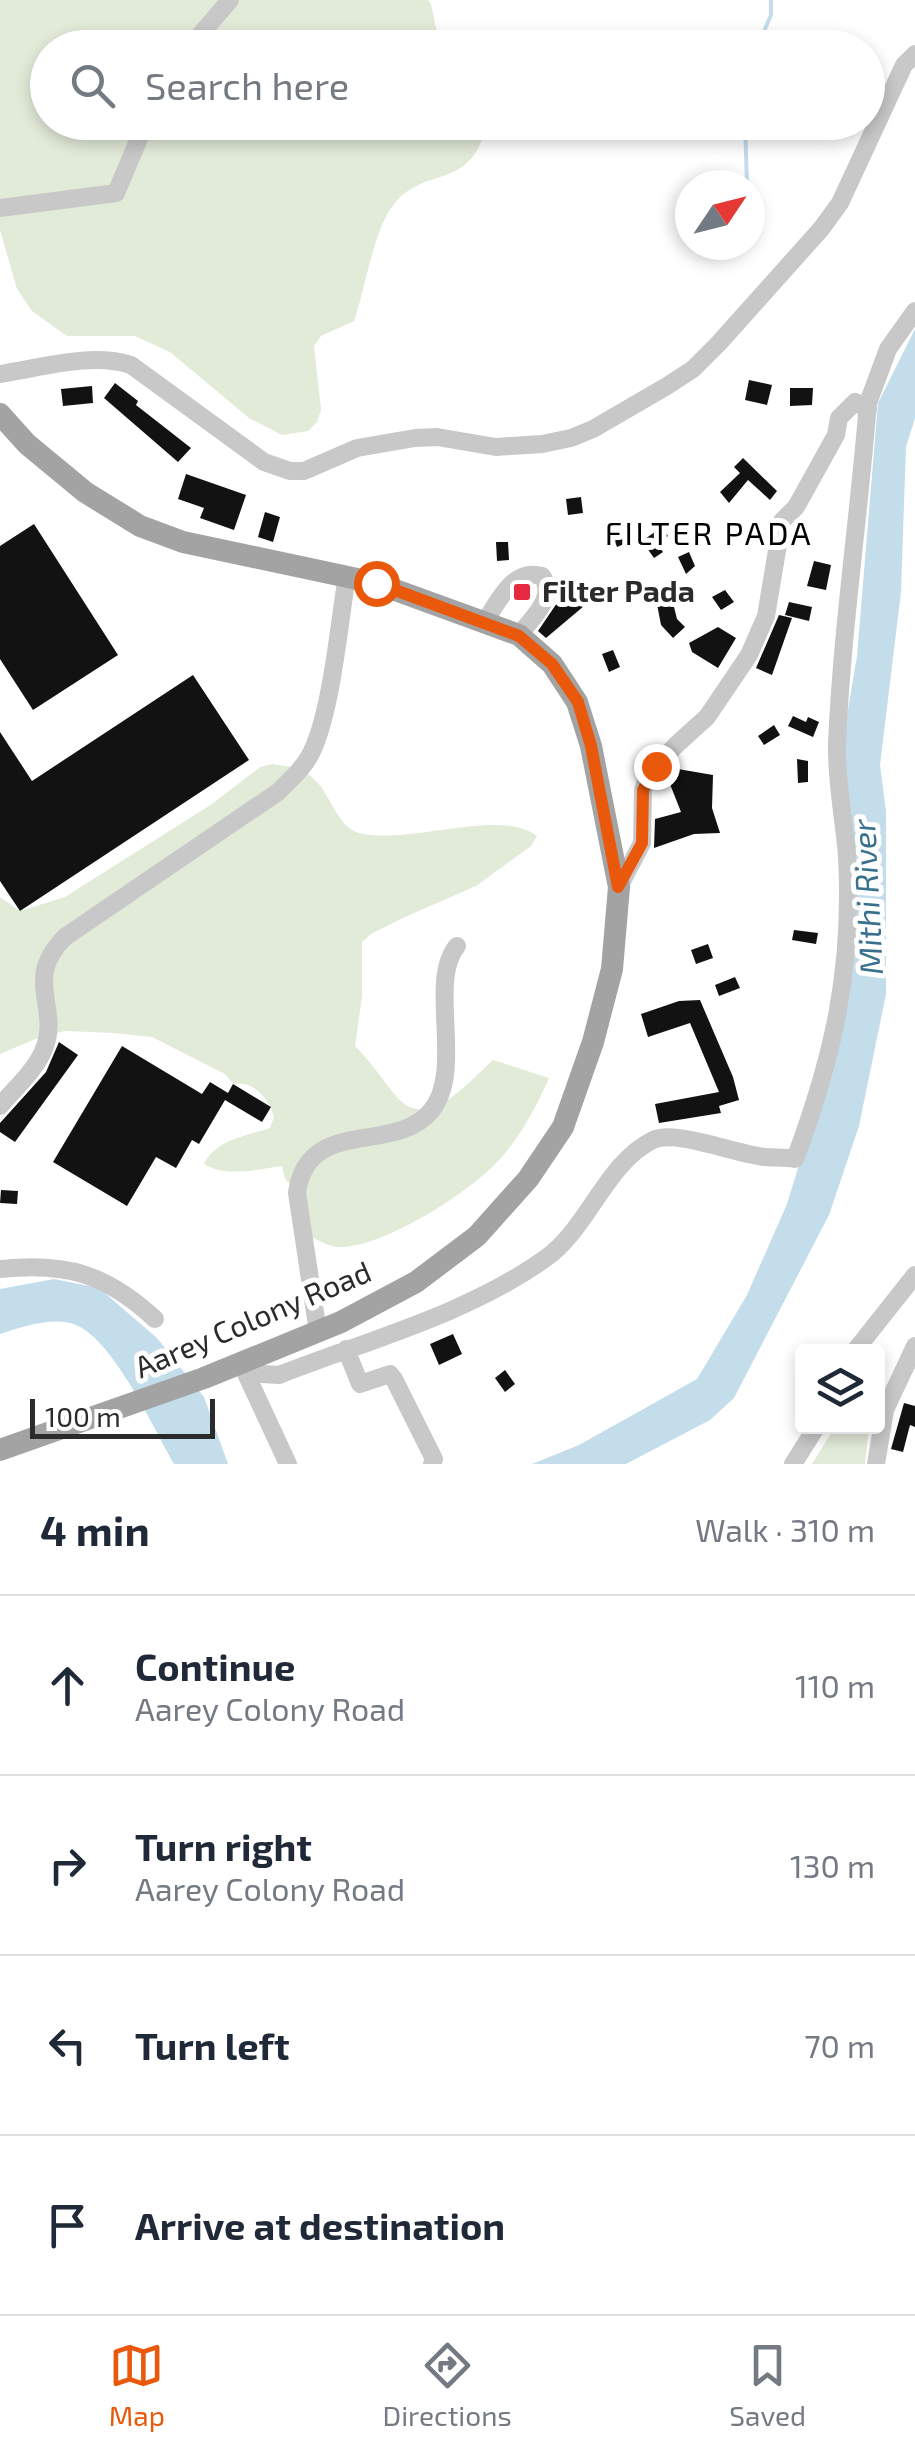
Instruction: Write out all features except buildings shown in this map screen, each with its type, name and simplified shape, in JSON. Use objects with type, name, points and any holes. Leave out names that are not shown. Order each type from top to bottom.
[{"type":"main road","name":"Aarey Colony Road","points":[[0,414],[27,444],[85,492],[140,526],[184,542],[376,583],[519,636],[552,664],[578,702],[591,746],[618,887],[612,969],[593,1042],[563,1127],[537,1166],[476,1236],[416,1282],[318,1332],[204,1378],[0,1450]]},
{"type":"street","points":[[205,30],[230,0]]},
{"type":"street","points":[[885,105],[904,64],[915,54]]},
{"type":"street","points":[[0,208],[116,193],[138,140]]},
{"type":"street","points":[[0,374],[117,360],[131,365],[264,462],[290,470],[304,471],[357,448],[389,440],[437,437],[496,447],[571,438],[692,369],[804,251],[840,202],[869,140]]},
{"type":"street","points":[[241,1362],[262,1374],[280,1375],[501,1286],[573,1236],[614,1175],[654,1140],[676,1139],[766,1158],[796,1159],[823,1085],[842,1006],[847,856],[837,744],[868,409],[888,349],[915,311]]},
{"type":"street","points":[[618,887],[642,843],[643,790],[648,776],[707,717],[749,655],[766,616],[782,522],[796,507],[836,436],[839,418],[855,402],[868,409]]},
{"type":"street","points":[[484,623],[514,580],[531,573],[542,576],[548,584],[547,595],[519,636]]},
{"type":"street","points":[[0,1106],[44,1050],[44,970],[52,950],[278,792],[310,756],[321,730],[347,576]]},
{"type":"street","points":[[318,1332],[297,1194],[299,1175],[328,1146],[409,1127],[433,1108],[442,1092],[446,966],[457,946]]},
{"type":"street","points":[[0,1269],[30,1266],[96,1276],[133,1298],[155,1319]]},
{"type":"street","points":[[860,1344],[915,1275]]},
{"type":"street","points":[[876,1464],[885,1410],[915,1346]]},
{"type":"street","points":[[346,1349],[360,1384],[384,1374],[394,1379],[434,1459],[432,1464]]},
{"type":"street","points":[[241,1362],[288,1464]]},
{"type":"street","points":[[793,1464],[812,1434]]},
{"type":"green space","points":[[0,0],[428,0],[431,4],[436,30],[30,30],[30,140],[482,140],[470,160],[459,169],[407,192],[387,215],[375,243],[354,321],[321,336],[314,346],[321,410],[308,431],[282,435],[249,418],[170,352],[135,336],[67,336],[32,311],[17,289],[0,230]]},
{"type":"green space","points":[[272,764],[311,776],[345,824],[359,833],[402,835],[501,825],[537,836],[531,846],[476,886],[405,917],[362,942],[362,996],[355,1046],[408,1106],[434,1107],[447,1100],[493,1060],[549,1078],[522,1130],[487,1171],[425,1216],[356,1245],[338,1247],[309,1236],[294,1188],[285,1179],[282,1166],[232,1172],[204,1164],[223,1144],[270,1128],[272,1110],[254,1088],[233,1084],[225,1074],[152,1037],[65,1031],[0,1054],[0,897],[20,911],[65,897],[212,804],[260,767]]},
{"type":"green space","points":[[831,1434],[868,1434],[865,1464],[812,1464]]},
{"type":"water","name":"Mithi River","points":[[915,329],[915,418],[906,447],[901,592],[880,765],[886,811],[886,994],[859,1126],[829,1215],[734,1398],[710,1420],[626,1464],[532,1464],[579,1445],[697,1379],[747,1295],[787,1204],[848,1004],[850,846],[842,745],[857,656],[878,403]]},
{"type":"water","points":[[54,1279],[99,1288],[157,1338],[204,1397],[228,1464],[174,1464],[118,1367],[90,1334],[76,1325],[48,1322],[0,1334],[0,1289]]},
{"type":"waterway","points":[[765,30],[771,15],[771,0]]},
{"type":"waterway","points":[[746,140],[747,170]]},
{"type":"place","name":"Filter Pada","points":[[522,592]]},
{"type":"district","name":"FILTER PADA","points":[[709,534]]},
{"type":"route","points":[[376,583],[519,636],[552,664],[578,702],[591,746],[618,887],[642,843],[643,790],[656,766]]}]
